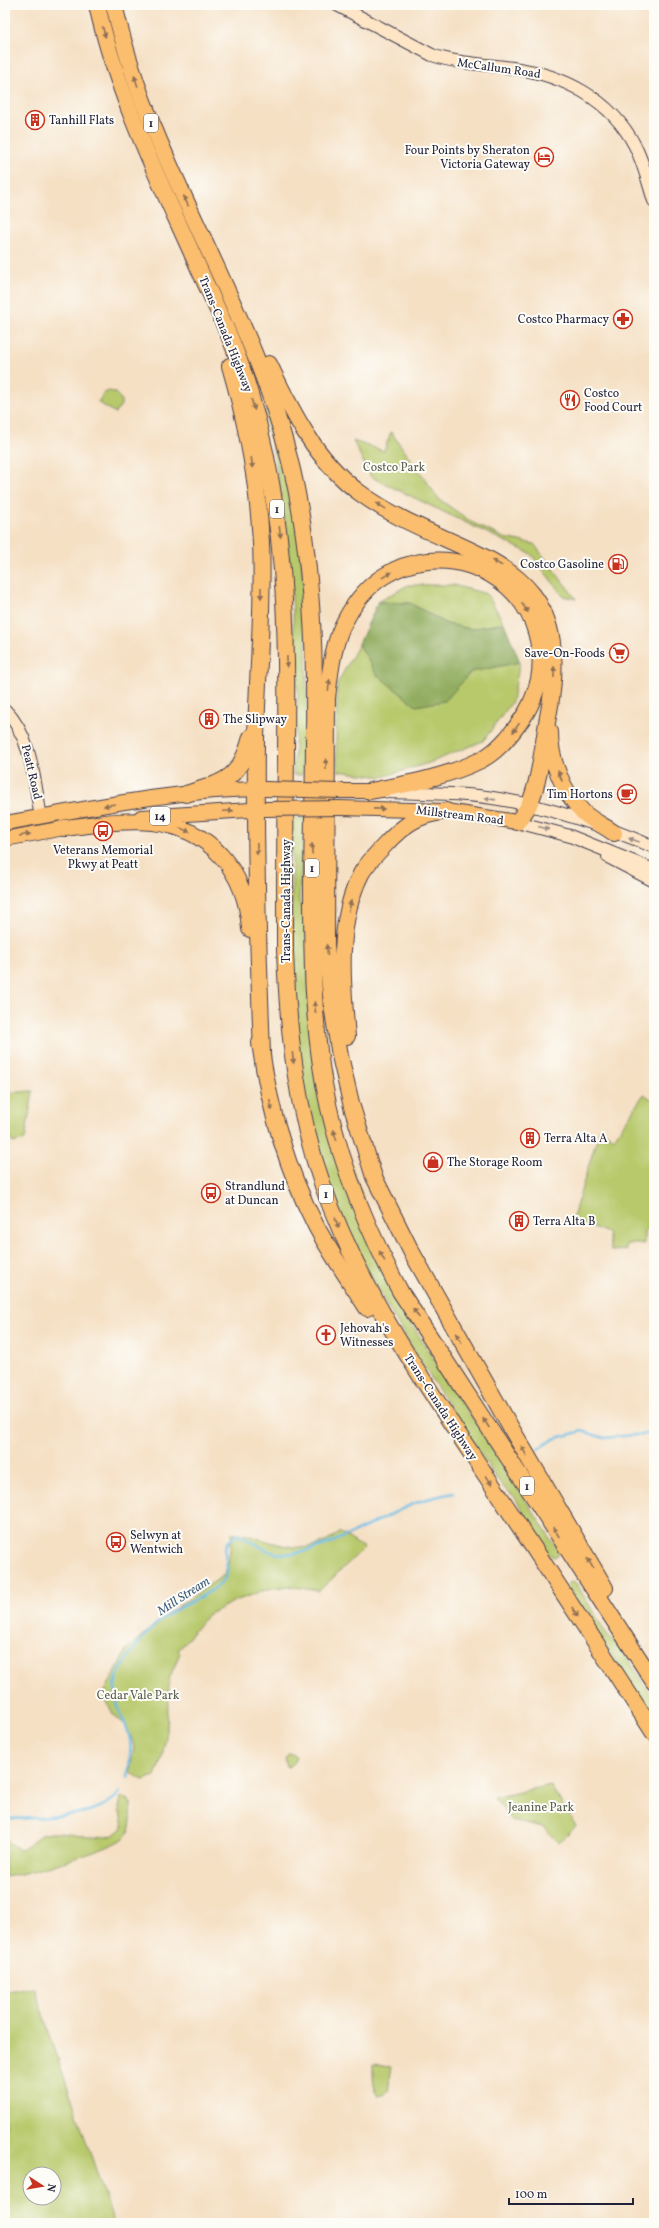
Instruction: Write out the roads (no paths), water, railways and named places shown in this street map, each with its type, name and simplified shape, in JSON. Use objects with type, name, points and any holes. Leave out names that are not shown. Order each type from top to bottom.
[{"type":"highway","name":"Trans-Canada Highway","points":[[97,5],[111,58],[134,123],[236,353],[263,438],[276,508],[284,580],[287,675],[285,951],[287,1001],[295,1075],[314,1158],[349,1254],[370,1293],[421,1377],[654,1733]]},
{"type":"highway","name":"Trans-Canada Highway","points":[[114,5],[135,78],[151,123],[252,346],[271,395],[283,432],[303,527],[309,574],[313,646],[312,914],[314,1004],[324,1085],[344,1164],[376,1245],[400,1290],[654,1682]]},
{"type":"highway","points":[[111,58],[121,106],[129,128],[218,327],[240,402],[253,466],[261,543],[258,706],[262,789],[262,1053]]},
{"type":"highway","points":[[202,237],[233,284],[294,414],[307,437],[332,468],[360,493],[383,508],[502,566],[523,582],[538,603],[549,625],[554,652],[554,679],[535,786],[529,806],[517,822]]},
{"type":"highway","points":[[370,791],[421,781],[482,759],[514,733],[534,700],[541,666],[539,641],[528,611],[509,587],[489,572],[459,562],[432,560],[407,565],[384,576],[365,592],[345,620],[332,660],[327,698],[325,844],[326,945],[332,1005],[340,1056],[352,1108],[374,1177],[394,1217],[484,1382],[654,1668]]},
{"type":"highway","points":[[186,794],[216,784],[233,775],[246,757],[258,706]]},
{"type":"highway","points":[[549,711],[550,738],[554,762],[566,789],[584,813],[614,833]]},
{"type":"highway","points":[[394,1217],[365,1131],[350,1065],[343,997],[344,938],[351,898],[363,871],[393,836],[409,824],[421,817],[446,811]]},
{"type":"highway","points":[[64,828],[128,822],[153,822],[180,828],[195,834],[210,844],[226,860],[239,880],[245,896],[250,920],[252,987],[270,1104],[283,1149],[296,1184],[316,1226],[402,1360],[421,1377]]},
{"type":"main road","name":"McCallum Road","points":[[337,5],[432,55],[448,61],[509,67],[544,74],[569,82],[586,92],[614,117],[626,131],[643,164],[653,195]]},
{"type":"main road","name":"Peatt Road","points":[[5,710],[19,729],[25,743],[41,817]]},
{"type":"main road","name":"Millstream Road","points":[[262,789],[370,791],[468,796],[529,806],[575,819],[654,847]]},
{"type":"main road","name":"14","points":[[5,823],[186,794],[262,789]]},
{"type":"main road","name":"Millstream Road","points":[[262,809],[340,808],[446,811],[517,822],[570,836],[654,870]]},
{"type":"main road","name":"14","points":[[5,839],[64,828],[150,816],[262,809]]},
{"type":"main road","points":[[570,836],[627,869],[654,881]]},
{"type":"waterway","name":"Mill Stream","points":[[538,1449],[553,1439],[582,1431],[604,1438],[654,1433]]},
{"type":"waterway","name":"Mill Stream","points":[[128,1777],[130,1742],[115,1694],[116,1679],[127,1659],[151,1629],[166,1616],[213,1590],[225,1578],[227,1572],[225,1547],[229,1541],[237,1535],[248,1539],[270,1552],[291,1554],[309,1550],[349,1535],[421,1501],[454,1493]]},
{"type":"waterway","name":"Mill Stream","points":[[5,1819],[50,1817],[84,1812],[111,1801],[120,1792]]},
{"type":"place","name":"Tanhill Flats","points":[[35,120]]},
{"type":"place","name":"Four Points by Sheraton Victoria Gateway","points":[[544,157]]},
{"type":"place","name":"Costco Pharmacy","points":[[623,319]]},
{"type":"place","name":"Costco Food Court","points":[[570,400]]},
{"type":"place","name":"Costco Gasoline","points":[[618,564]]},
{"type":"place","name":"Save-On-Foods","points":[[619,653]]},
{"type":"place","name":"The Slipway","points":[[209,719]]},
{"type":"place","name":"Tim Hortons","points":[[627,794]]},
{"type":"place","name":"Veterans Memorial Pkwy at Peatt","points":[[103,831]]},
{"type":"place","name":"Terra Alta A","points":[[530,1138]]},
{"type":"place","name":"The Storage Room","points":[[433,1162]]},
{"type":"place","name":"Strandlund at Duncan","points":[[211,1193]]},
{"type":"place","name":"Terra Alta B","points":[[519,1221]]},
{"type":"place","name":"Jehovah's Witnesses","points":[[326,1335]]},
{"type":"place","name":"Selwyn at Wentwich","points":[[116,1542]]},
{"type":"park label","name":"Costco Park","points":[[394,467]]},
{"type":"park label","name":"Cedar Vale Park","points":[[138,1695]]},
{"type":"park label","name":"Jeanine Park","points":[[541,1807]]}]
